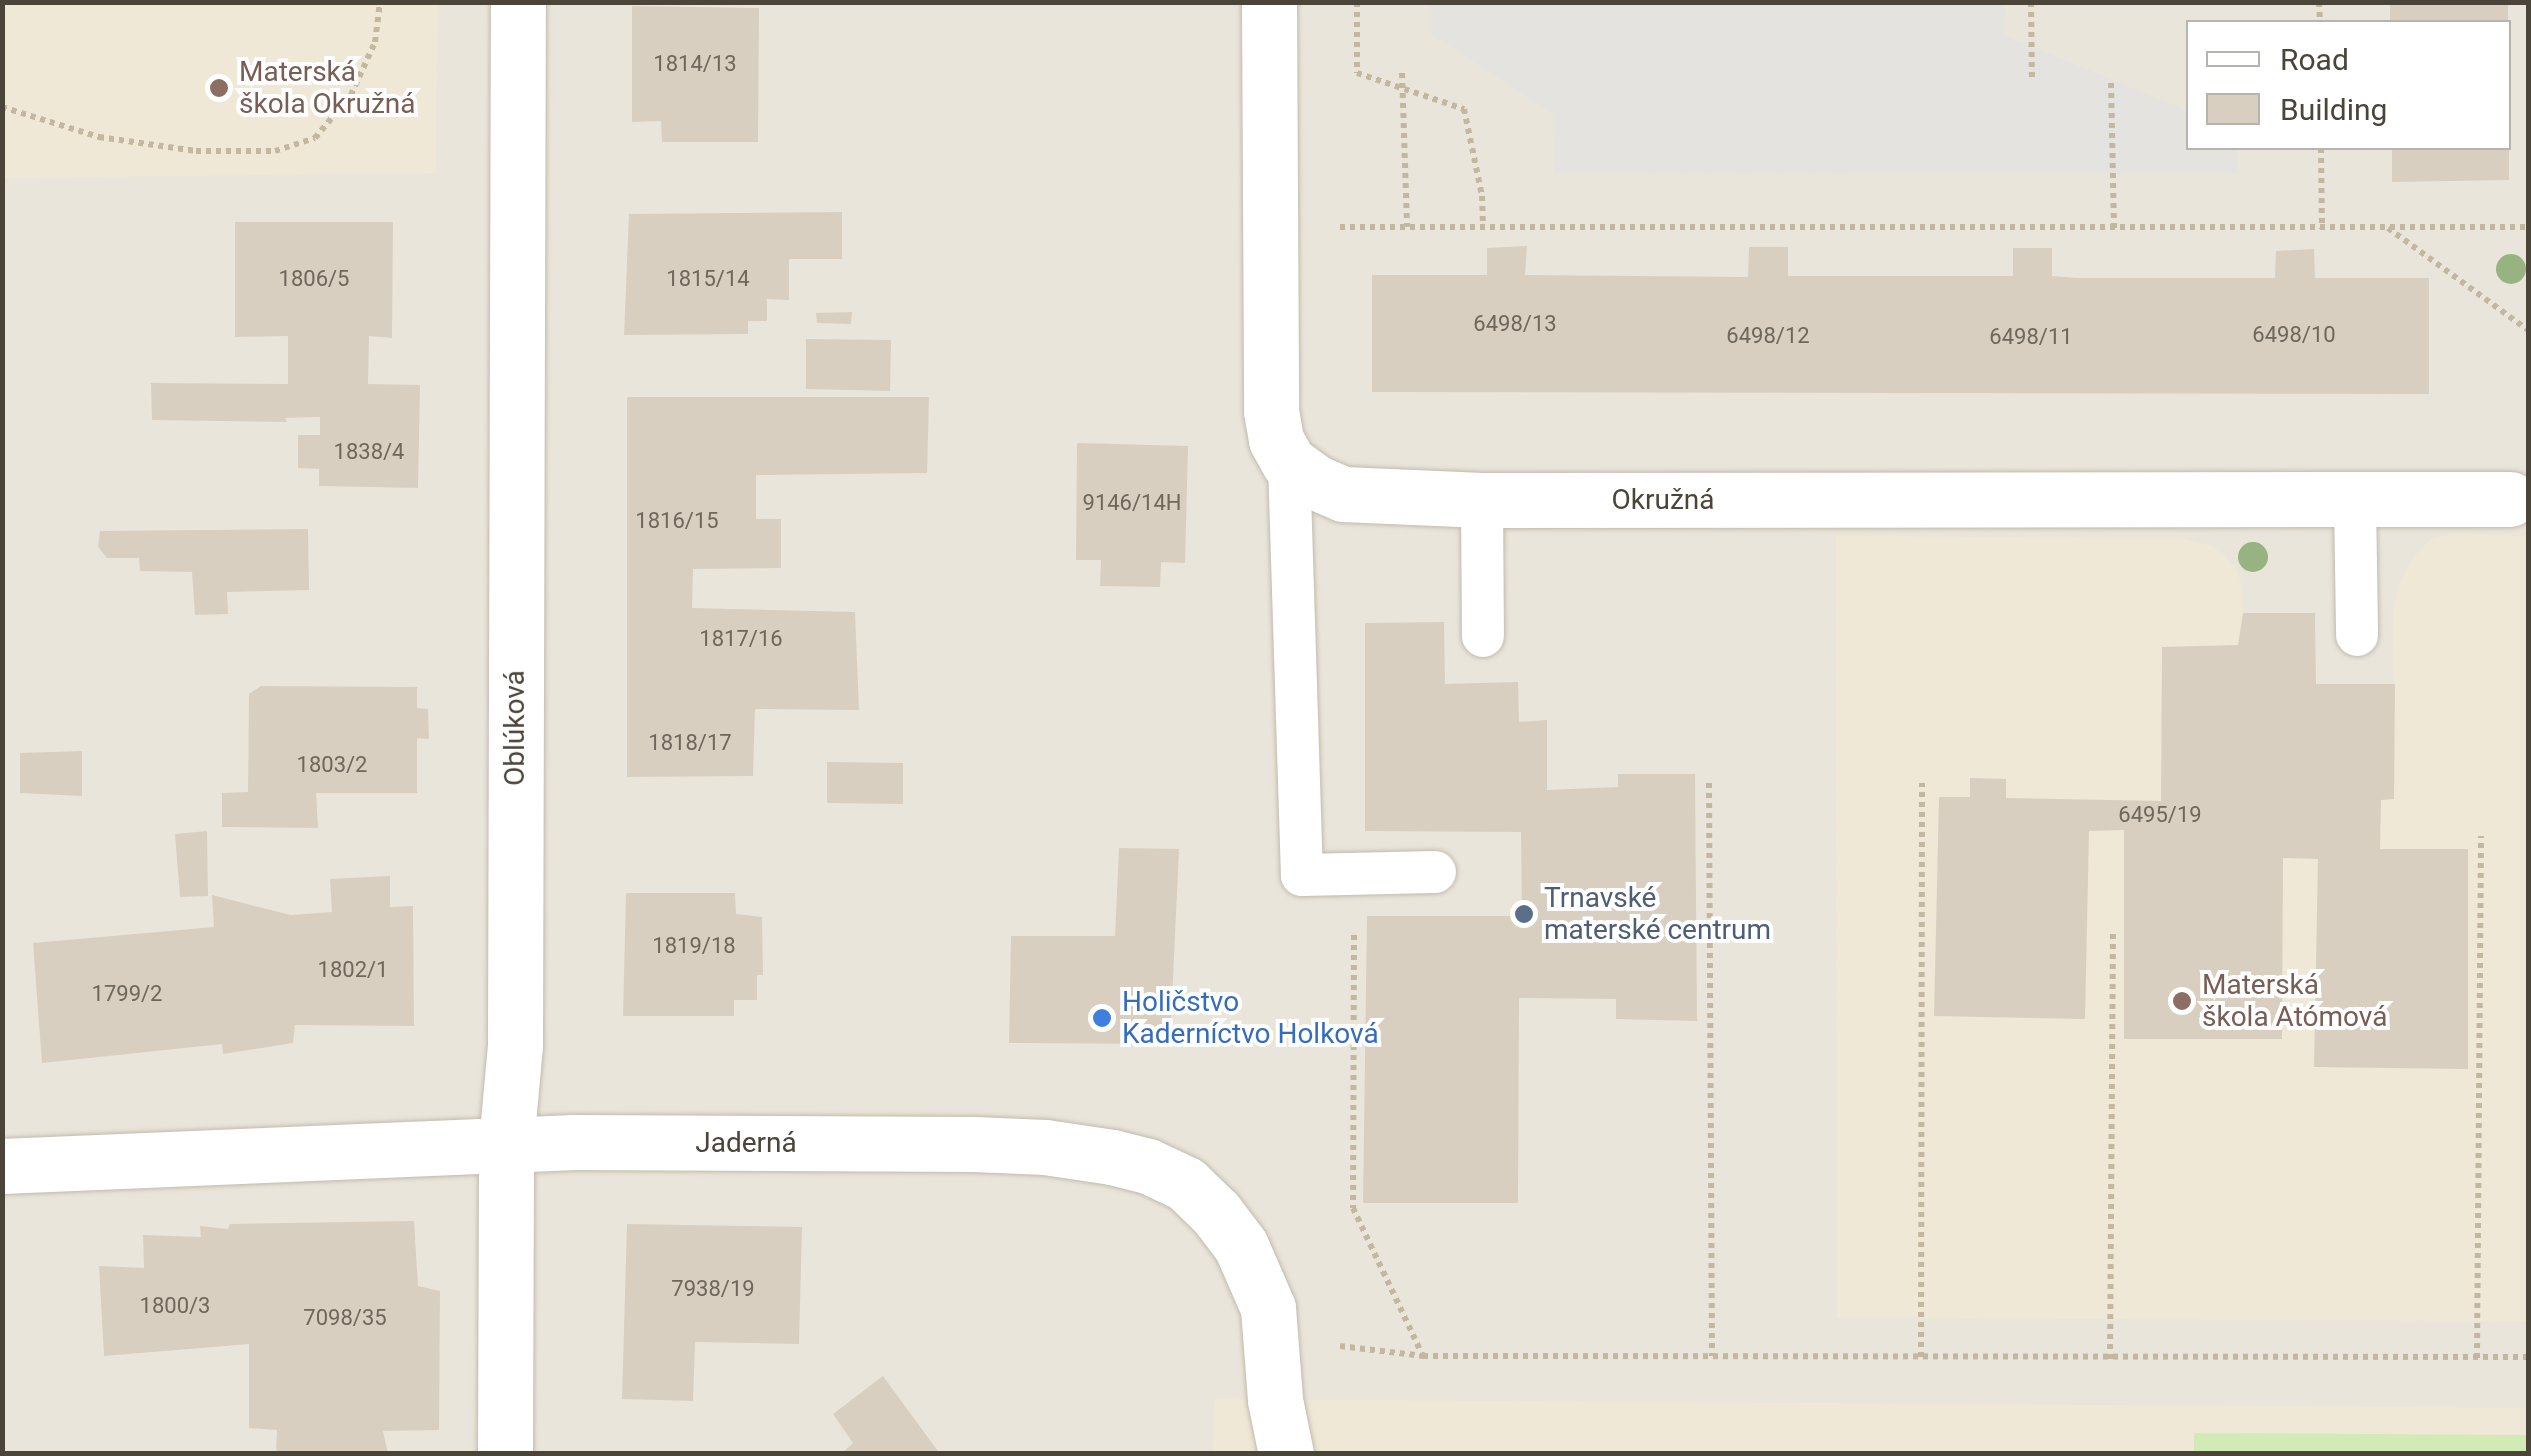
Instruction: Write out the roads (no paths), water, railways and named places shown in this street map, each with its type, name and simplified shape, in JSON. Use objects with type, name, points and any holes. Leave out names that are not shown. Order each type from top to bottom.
[{"type":"street","name":"Oblúková","points":[[505,1454],[506,1144],[515,1045],[518,2]]},
{"type":"street","points":[[1269,2],[1270,412],[1276,440],[1289,463]]},
{"type":"street","name":"Okružná","points":[[1289,463],[1315,482],[1343,494],[1482,500],[2510,500]]},
{"type":"street","name":"Jaderná","points":[[2,1166],[506,1144],[1045,1146],[1148,1166],[1186,1184],[1216,1212],[1240,1246],[1268,1308],[1275,1400],[1286,1454]]},
{"type":"lane","points":[[1289,463],[1302,874],[1435,872]]},
{"type":"lane","points":[[1482,500],[1483,636]]},
{"type":"lane","points":[[2355,501],[2357,634]]},
{"type":"place","name":"Materská škola Okružná","points":[[219,88]]},
{"type":"place","name":"Trnavské materské centrum","points":[[1524,914]]},
{"type":"place","name":"Materská škola Atómová","points":[[2182,1001]]},
{"type":"place","name":"Holičstvo Kaderníctvo Holková","points":[[1102,1018]]}]
